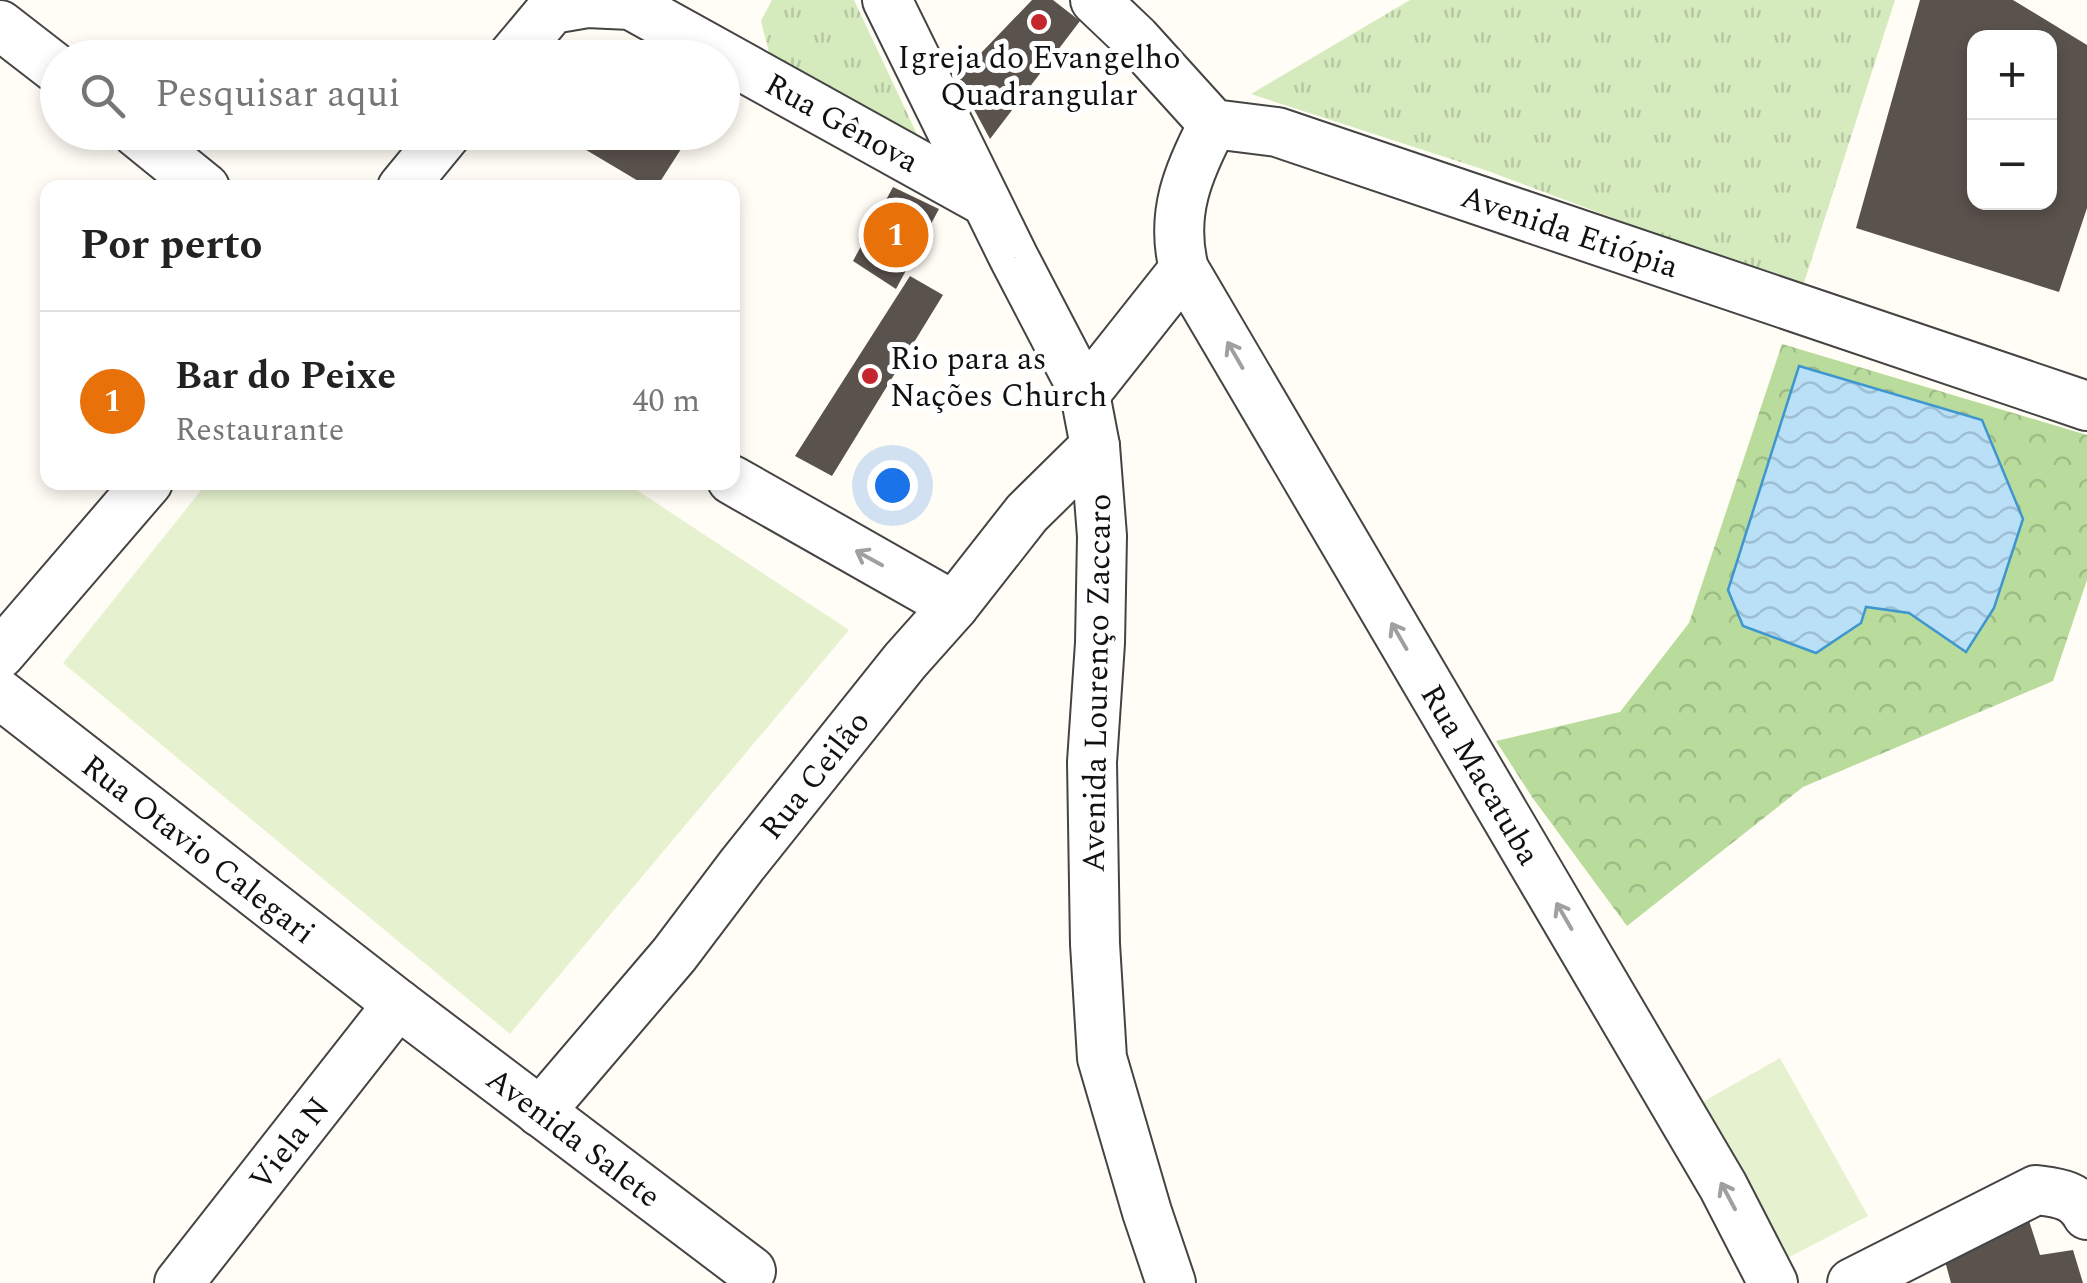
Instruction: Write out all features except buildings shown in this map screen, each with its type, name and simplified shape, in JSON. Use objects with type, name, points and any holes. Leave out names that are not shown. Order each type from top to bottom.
[{"type":"street","name":"Avenida Lourenço Zaccaro","points":[[887,0],[1086,394],[1095,446],[1102,536],[1092,762],[1095,944],[1102,1058],[1146,1212],[1172,1283]]},
{"type":"street","points":[[1086,394],[1184,269],[1178,245],[1182,204],[1192,164],[1214,124],[1095,0]]},
{"type":"street","name":"Rua Gênova","points":[[526,40],[552,8],[587,3],[631,6],[693,40]]},
{"type":"street","points":[[0,24],[40,56]]},
{"type":"street","name":"Rua Gênova","points":[[740,66],[986,202]]},
{"type":"street","name":"Avenida Etiópia","points":[[1214,124],[1277,132],[2087,406]]},
{"type":"street","points":[[158,150],[195,180]]},
{"type":"street","points":[[409,180],[433,150]]},
{"type":"street","name":"Rua Macatuba","points":[[1184,269],[1723,1186],[1773,1283]]},
{"type":"street","name":"Rua Ceilão","points":[[540,1112],[674,955],[1027,513],[1095,446]]},
{"type":"street","points":[[740,485],[954,606]]},
{"type":"street","points":[[0,654],[141,490]]},
{"type":"street","name":"Rua Otavio Calegari","points":[[0,694],[398,1004]]},
{"type":"street","name":"Avenida Salete","points":[[398,1004],[751,1270]]},
{"type":"street","name":"Viela N","points":[[178,1283],[398,1004]]},
{"type":"street","points":[[1852,1283],[2036,1190],[2064,1194],[2084,1209]]},
{"type":"green space","points":[[772,0],[854,0],[923,147],[772,64],[761,21]]},
{"type":"green space","points":[[1410,0],[1895,0],[1802,289],[1488,171],[1251,94]]},
{"type":"green space","points":[[1782,344],[2087,435],[2087,580],[2053,681],[1803,787],[1627,926],[1496,741],[1620,712],[1689,623]]},
{"type":"green space","points":[[201,490],[637,490],[849,630],[510,1034],[63,663]]},
{"type":"green space","points":[[1780,1058],[1868,1216],[1778,1263],[1699,1104]]},
{"type":"water","points":[[1799,366],[1982,420],[2023,519],[1994,608],[1966,652],[1909,613],[1866,607],[1861,623],[1816,653],[1743,626],[1728,590]]},
{"type":"place","name":"Igreja do Evangelho Quadrangular","points":[[1039,22]]},
{"type":"place","name":"Bar do Peixe","points":[[896,235]]},
{"type":"place","name":"Rio para as Nações Church","points":[[870,376]]}]
